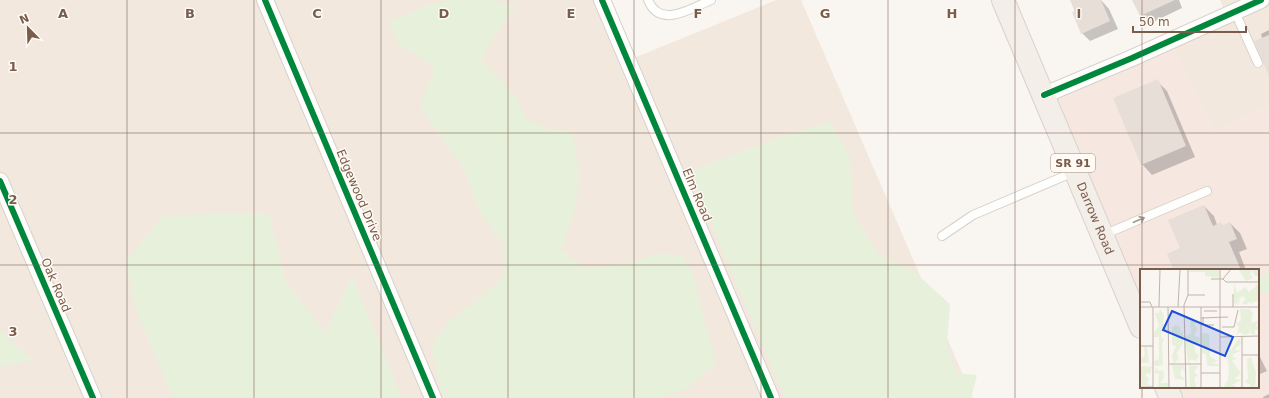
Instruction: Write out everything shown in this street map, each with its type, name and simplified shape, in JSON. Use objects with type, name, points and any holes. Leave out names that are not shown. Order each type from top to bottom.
[{"type":"main road","name":"Darrow Road","points":[[1003,0],[1140,325]]},
{"type":"main road","points":[[1166,388],[1171,398]]},
{"type":"street","name":"Edgewood Drive","points":[[265,0],[433,398]]},
{"type":"street","name":"Elm Road","points":[[602,0],[771,398]]},
{"type":"street","points":[[1044,95],[1132,58],[1261,0]]},
{"type":"street","name":"Oak Road","points":[[0,181],[93,398]]},
{"type":"lane","points":[[648,0],[655,12],[660,15],[672,16],[711,0]]},
{"type":"lane","points":[[1235,12],[1258,64]]},
{"type":"lane","points":[[942,236],[973,215],[1076,171]]},
{"type":"lane","points":[[1103,236],[1206,191]]},
{"type":"shaded area","points":[[0,0],[602,0],[629,60],[776,0],[801,0],[973,398],[0,398]]},
{"type":"shaded area","points":[[1220,0],[1269,0],[1269,106],[1214,130],[1171,41],[1226,15]]},
{"type":"shaded area","points":[[1171,41],[1214,130],[1269,106],[1269,398],[1171,398],[1166,388],[1259,388],[1259,269],[1140,269],[1140,325],[1037,96]]},
{"type":"green space","points":[[451,0],[494,0],[515,8],[496,34],[481,59],[516,97],[527,120],[548,129],[572,131],[580,173],[575,209],[561,250],[584,268],[627,263],[663,253],[683,256],[693,274],[716,364],[687,389],[658,398],[444,398],[431,347],[450,320],[474,303],[503,277],[503,243],[478,211],[466,173],[420,107],[435,67],[396,42],[389,22],[428,5]]},
{"type":"green space","points":[[830,122],[850,157],[853,212],[878,254],[912,270],[950,304],[947,345],[956,373],[977,375],[971,398],[785,398],[689,171],[791,133]]},
{"type":"green space","points":[[269,213],[285,280],[325,333],[352,276],[402,398],[173,398],[135,307],[126,262],[163,215]]},
{"type":"green space","points":[[1269,272],[1269,293],[1259,293],[1259,277]]},
{"type":"green space","points":[[0,330],[33,360],[0,366]]},
{"type":"building","points":[[1070,0],[1101,0],[1110,21],[1081,34],[1072,12],[1075,11]]},
{"type":"building","points":[[1132,0],[1175,0],[1140,16]]},
{"type":"building","points":[[1269,35],[1269,76],[1254,41]]},
{"type":"building","points":[[1158,79],[1186,146],[1141,165],[1113,98]]},
{"type":"building","points":[[1204,205],[1213,226],[1221,222],[1222,226],[1230,222],[1237,239],[1229,242],[1241,269],[1174,269],[1167,254],[1180,248],[1168,220]]},
{"type":"cycle path","points":[[265,0],[433,398]]},
{"type":"cycle path","points":[[602,0],[771,398]]},
{"type":"cycle path","points":[[1044,95],[1132,58],[1261,0]]},
{"type":"cycle path","points":[[0,181],[93,398]]}]
